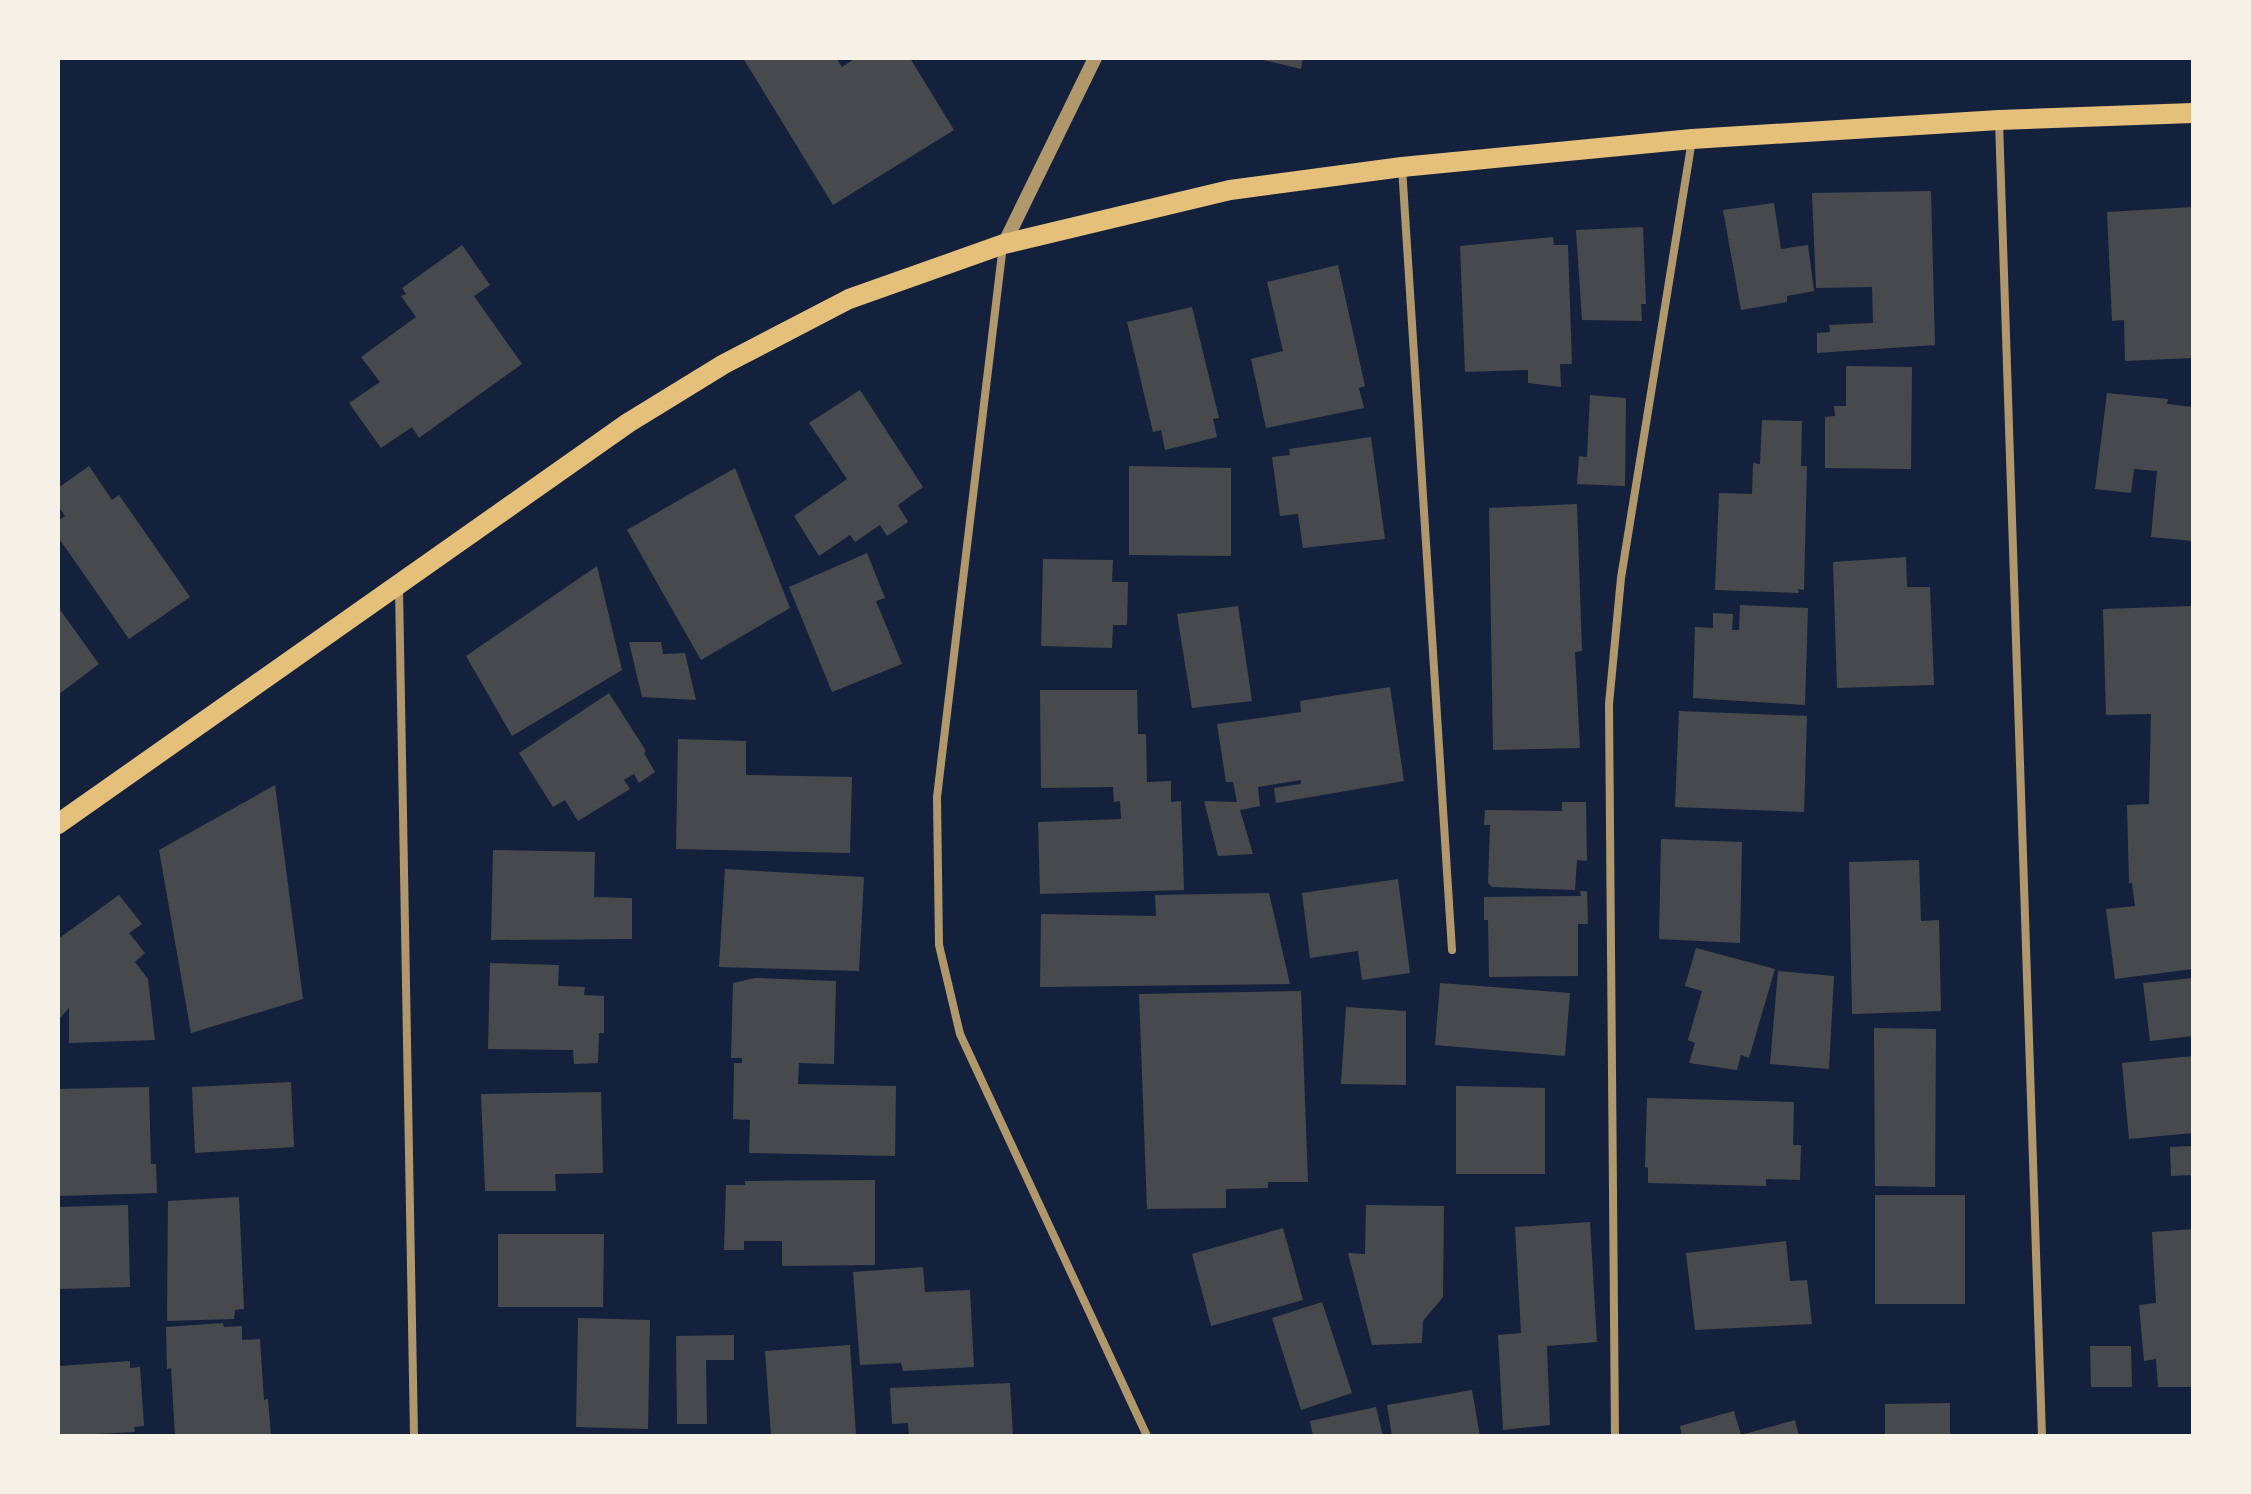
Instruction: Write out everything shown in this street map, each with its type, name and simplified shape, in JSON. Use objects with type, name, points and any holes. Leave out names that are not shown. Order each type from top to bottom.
[{"type":"main road","points":[[58,824],[628,423],[724,364],[849,299],[1004,244],[1230,190],[1402,167],[1692,139],[1999,120],[2193,113]]},
{"type":"street","points":[[1095,58],[1004,244],[937,797],[939,945],[960,1034],[1147,1436]]},
{"type":"street","points":[[1999,120],[2042,1436]]},
{"type":"street","points":[[1615,1436],[1609,704],[1621,578],[1692,139]]},
{"type":"street","points":[[1402,167],[1452,950]]},
{"type":"street","points":[[398,584],[414,1436]]},
{"type":"building","points":[[743,58],[836,58],[842,67],[856,58],[910,58],[954,130],[833,205]]},
{"type":"building","points":[[1255,58],[1303,58],[1301,69]]},
{"type":"building","points":[[1931,191],[1935,345],[1817,353],[1817,333],[1830,332],[1829,325],[1873,323],[1872,287],[1816,288],[1812,193]]},
{"type":"building","points":[[1774,203],[1781,249],[1808,245],[1814,291],[1787,296],[1787,302],[1741,310],[1723,210]]},
{"type":"building","points":[[2193,207],[2193,358],[2125,361],[2124,320],[2112,321],[2107,212]]},
{"type":"building","points":[[1643,227],[1646,304],[1641,304],[1642,321],[1582,320],[1576,230]]},
{"type":"building","points":[[1553,237],[1554,245],[1568,245],[1572,364],[1560,364],[1561,387],[1528,383],[1528,370],[1465,372],[1460,246]]},
{"type":"building","points":[[462,245],[490,285],[474,296],[522,364],[419,438],[412,427],[381,448],[349,403],[380,382],[361,357],[416,317],[401,296],[406,294],[402,288]]},
{"type":"building","points":[[1338,265],[1365,386],[1359,388],[1364,408],[1266,428],[1251,359],[1283,351],[1267,282]]},
{"type":"building","points":[[1192,307],[1219,418],[1213,419],[1217,437],[1165,450],[1161,430],[1153,432],[1127,322]]},
{"type":"building","points":[[1846,366],[1912,367],[1911,469],[1825,468],[1825,417],[1835,416],[1834,406],[1846,406]]},
{"type":"building","points":[[860,390],[923,487],[898,505],[908,522],[887,536],[880,525],[855,542],[850,535],[819,556],[794,516],[847,479],[809,423]]},
{"type":"building","points":[[2107,393],[2168,399],[2167,404],[2193,407],[2193,541],[2151,537],[2157,471],[2134,469],[2131,493],[2095,489]]},
{"type":"building","points":[[1590,395],[1626,398],[1625,486],[1577,484],[1579,456],[1587,457]]},
{"type":"building","points":[[1762,420],[1802,421],[1801,466],[1807,466],[1804,590],[1798,589],[1799,593],[1715,590],[1719,493],[1752,494],[1753,463],[1760,464]]},
{"type":"building","points":[[1371,437],[1385,539],[1303,548],[1298,514],[1280,516],[1272,457],[1290,455],[1289,449]]},
{"type":"building","points":[[89,466],[112,500],[119,495],[190,597],[129,639],[58,537],[58,521],[65,516],[58,506],[58,488]]},
{"type":"building","points":[[1129,466],[1231,468],[1231,556],[1129,555]]},
{"type":"building","points":[[735,468],[790,608],[701,660],[627,530]]},
{"type":"building","points":[[1577,504],[1582,651],[1575,652],[1580,748],[1493,750],[1489,508]]},
{"type":"building","points":[[867,553],[885,598],[876,601],[902,664],[832,692],[789,587]]},
{"type":"building","points":[[1906,557],[1907,587],[1930,587],[1934,685],[1837,688],[1833,562]]},
{"type":"building","points":[[1043,559],[1113,560],[1112,582],[1128,582],[1127,625],[1113,625],[1112,648],[1041,646]]},
{"type":"building","points":[[597,566],[622,670],[512,736],[466,656]]},
{"type":"building","points":[[1740,605],[1808,608],[1805,705],[1693,698],[1695,627],[1713,628],[1713,613],[1733,614],[1732,630],[1739,630]]},
{"type":"building","points":[[1238,606],[1252,701],[1192,708],[1177,614]]},
{"type":"building","points":[[2193,606],[2193,969],[2115,979],[2106,909],[2135,906],[2132,883],[2129,883],[2127,805],[2149,804],[2151,714],[2106,715],[2103,609]]},
{"type":"building","points":[[58,607],[99,664],[58,695]]},
{"type":"building","points":[[629,642],[661,642],[663,654],[685,653],[696,700],[642,697]]},
{"type":"building","points":[[1390,687],[1404,781],[1276,803],[1274,788],[1301,784],[1301,780],[1258,787],[1260,806],[1240,810],[1253,854],[1218,856],[1204,801],[1237,802],[1233,782],[1226,782],[1217,724],[1301,712],[1300,701]]},
{"type":"building","points":[[1040,690],[1137,690],[1138,734],[1146,734],[1147,782],[1171,781],[1171,802],[1181,801],[1184,890],[1040,894],[1038,822],[1121,819],[1120,801],[1114,802],[1113,787],[1041,788]]},
{"type":"building","points":[[609,693],[646,751],[644,753],[655,772],[639,783],[634,774],[624,780],[630,789],[578,821],[565,800],[553,807],[519,753]]},
{"type":"building","points":[[1679,711],[1807,716],[1804,812],[1675,807]]},
{"type":"building","points":[[678,739],[746,741],[746,775],[852,777],[850,853],[676,849]]},
{"type":"building","points":[[275,785],[303,999],[191,1033],[159,850]]},
{"type":"building","points":[[1562,802],[1586,802],[1587,861],[1577,860],[1575,890],[1492,887],[1488,883],[1490,825],[1484,825],[1485,810],[1562,811]]},
{"type":"building","points":[[1661,839],[1742,842],[1740,943],[1659,939]]},
{"type":"building","points":[[493,850],[595,852],[594,897],[632,898],[632,939],[491,940]]},
{"type":"building","points":[[1919,860],[1921,921],[1939,920],[1941,1011],[1852,1014],[1849,862]]},
{"type":"building","points":[[725,869],[864,877],[859,971],[719,967]]},
{"type":"building","points":[[1398,879],[1410,973],[1362,980],[1358,951],[1310,958],[1302,893]]},
{"type":"building","points":[[1580,891],[1587,891],[1588,924],[1578,924],[1578,976],[1489,977],[1488,920],[1484,920],[1484,897],[1581,896]]},
{"type":"building","points":[[1269,893],[1290,984],[1040,987],[1041,914],[1156,916],[1155,895]]},
{"type":"building","points":[[119,895],[142,924],[129,933],[145,953],[135,962],[148,979],[155,1040],[69,1043],[69,1008],[58,1020],[58,939]]},
{"type":"building","points":[[1696,948],[1775,969],[1749,1058],[1741,1055],[1737,1070],[1689,1063],[1695,1043],[1688,1040],[1702,991],[1685,986]]},
{"type":"building","points":[[490,963],[559,965],[558,986],[585,987],[584,995],[604,996],[604,1033],[599,1033],[598,1063],[574,1064],[573,1050],[488,1049]]},
{"type":"building","points":[[1778,971],[1834,976],[1829,1069],[1770,1064]]},
{"type":"building","points":[[755,978],[836,981],[834,1064],[799,1063],[798,1084],[896,1086],[895,1156],[749,1153],[750,1120],[733,1119],[734,1063],[742,1063],[742,1058],[731,1058],[733,983]]},
{"type":"building","points":[[2193,978],[2193,1036],[2150,1041],[2143,983]]},
{"type":"building","points":[[1440,983],[1570,993],[1565,1056],[1435,1045]]},
{"type":"building","points":[[1301,991],[1308,1182],[1268,1182],[1268,1188],[1226,1189],[1226,1208],[1147,1209],[1139,994]]},
{"type":"building","points":[[1346,1007],[1406,1011],[1406,1085],[1341,1084]]},
{"type":"building","points":[[1874,1028],[1936,1029],[1935,1187],[1875,1186]]},
{"type":"building","points":[[2193,1056],[2193,1133],[2129,1139],[2122,1063]]},
{"type":"building","points":[[291,1082],[294,1147],[195,1153],[192,1087]]},
{"type":"building","points":[[1456,1086],[1545,1088],[1545,1174],[1456,1174]]},
{"type":"building","points":[[149,1087],[151,1164],[156,1164],[157,1193],[59,1196],[58,1089]]},
{"type":"building","points":[[601,1092],[603,1173],[555,1174],[556,1191],[485,1191],[481,1094]]},
{"type":"building","points":[[1647,1098],[1794,1102],[1793,1145],[1801,1145],[1800,1180],[1766,1179],[1766,1186],[1648,1183],[1648,1168],[1645,1167]]},
{"type":"building","points":[[2193,1146],[2193,1175],[2171,1176],[2170,1147]]},
{"type":"building","points":[[875,1180],[875,1265],[782,1266],[782,1241],[744,1241],[744,1250],[724,1250],[726,1185],[745,1185],[745,1181]]},
{"type":"building","points":[[1875,1195],[1965,1195],[1965,1304],[1875,1304]]},
{"type":"building","points":[[239,1197],[244,1309],[235,1310],[234,1319],[167,1321],[168,1201]]},
{"type":"building","points":[[128,1205],[130,1287],[58,1289],[58,1207]]},
{"type":"building","points":[[1366,1205],[1444,1206],[1443,1297],[1423,1321],[1422,1343],[1372,1345],[1348,1253],[1365,1254]]},
{"type":"building","points":[[1590,1222],[1597,1342],[1547,1346],[1550,1425],[1503,1430],[1498,1335],[1521,1333],[1515,1227]]},
{"type":"building","points":[[1283,1228],[1303,1300],[1211,1326],[1192,1254]]},
{"type":"building","points":[[2193,1229],[2193,1387],[2158,1387],[2156,1359],[2144,1361],[2139,1305],[2156,1303],[2152,1232]]},
{"type":"building","points":[[498,1234],[604,1234],[603,1307],[498,1307]]},
{"type":"building","points":[[1786,1241],[1790,1281],[1807,1280],[1812,1324],[1695,1330],[1686,1253]]},
{"type":"building","points":[[923,1267],[925,1292],[970,1290],[974,1367],[903,1371],[901,1363],[860,1365],[853,1272]]},
{"type":"building","points":[[1322,1302],[1352,1393],[1301,1410],[1272,1318]]},
{"type":"building","points":[[578,1318],[650,1320],[648,1429],[576,1427]]},
{"type":"building","points":[[223,1323],[224,1327],[242,1326],[242,1340],[260,1339],[264,1400],[268,1399],[271,1436],[175,1436],[171,1368],[167,1369],[166,1327]]},
{"type":"building","points":[[734,1335],[734,1360],[706,1360],[707,1424],[677,1424],[676,1336]]},
{"type":"building","points":[[850,1345],[856,1436],[771,1436],[765,1351]]},
{"type":"building","points":[[2090,1346],[2131,1346],[2132,1387],[2091,1387]]},
{"type":"building","points":[[130,1361],[130,1368],[140,1367],[144,1426],[134,1427],[135,1432],[58,1436],[58,1366]]},
{"type":"building","points":[[1010,1383],[1013,1436],[909,1436],[908,1423],[892,1424],[890,1388]]},
{"type":"building","points":[[1472,1390],[1480,1436],[1392,1436],[1387,1405]]},
{"type":"building","points":[[1950,1403],[1950,1436],[1885,1436],[1885,1404]]},
{"type":"building","points":[[1376,1407],[1383,1436],[1313,1436],[1310,1421]]},
{"type":"building","points":[[1734,1411],[1741,1435],[1795,1420],[1799,1436],[1682,1436],[1680,1426]]}]
